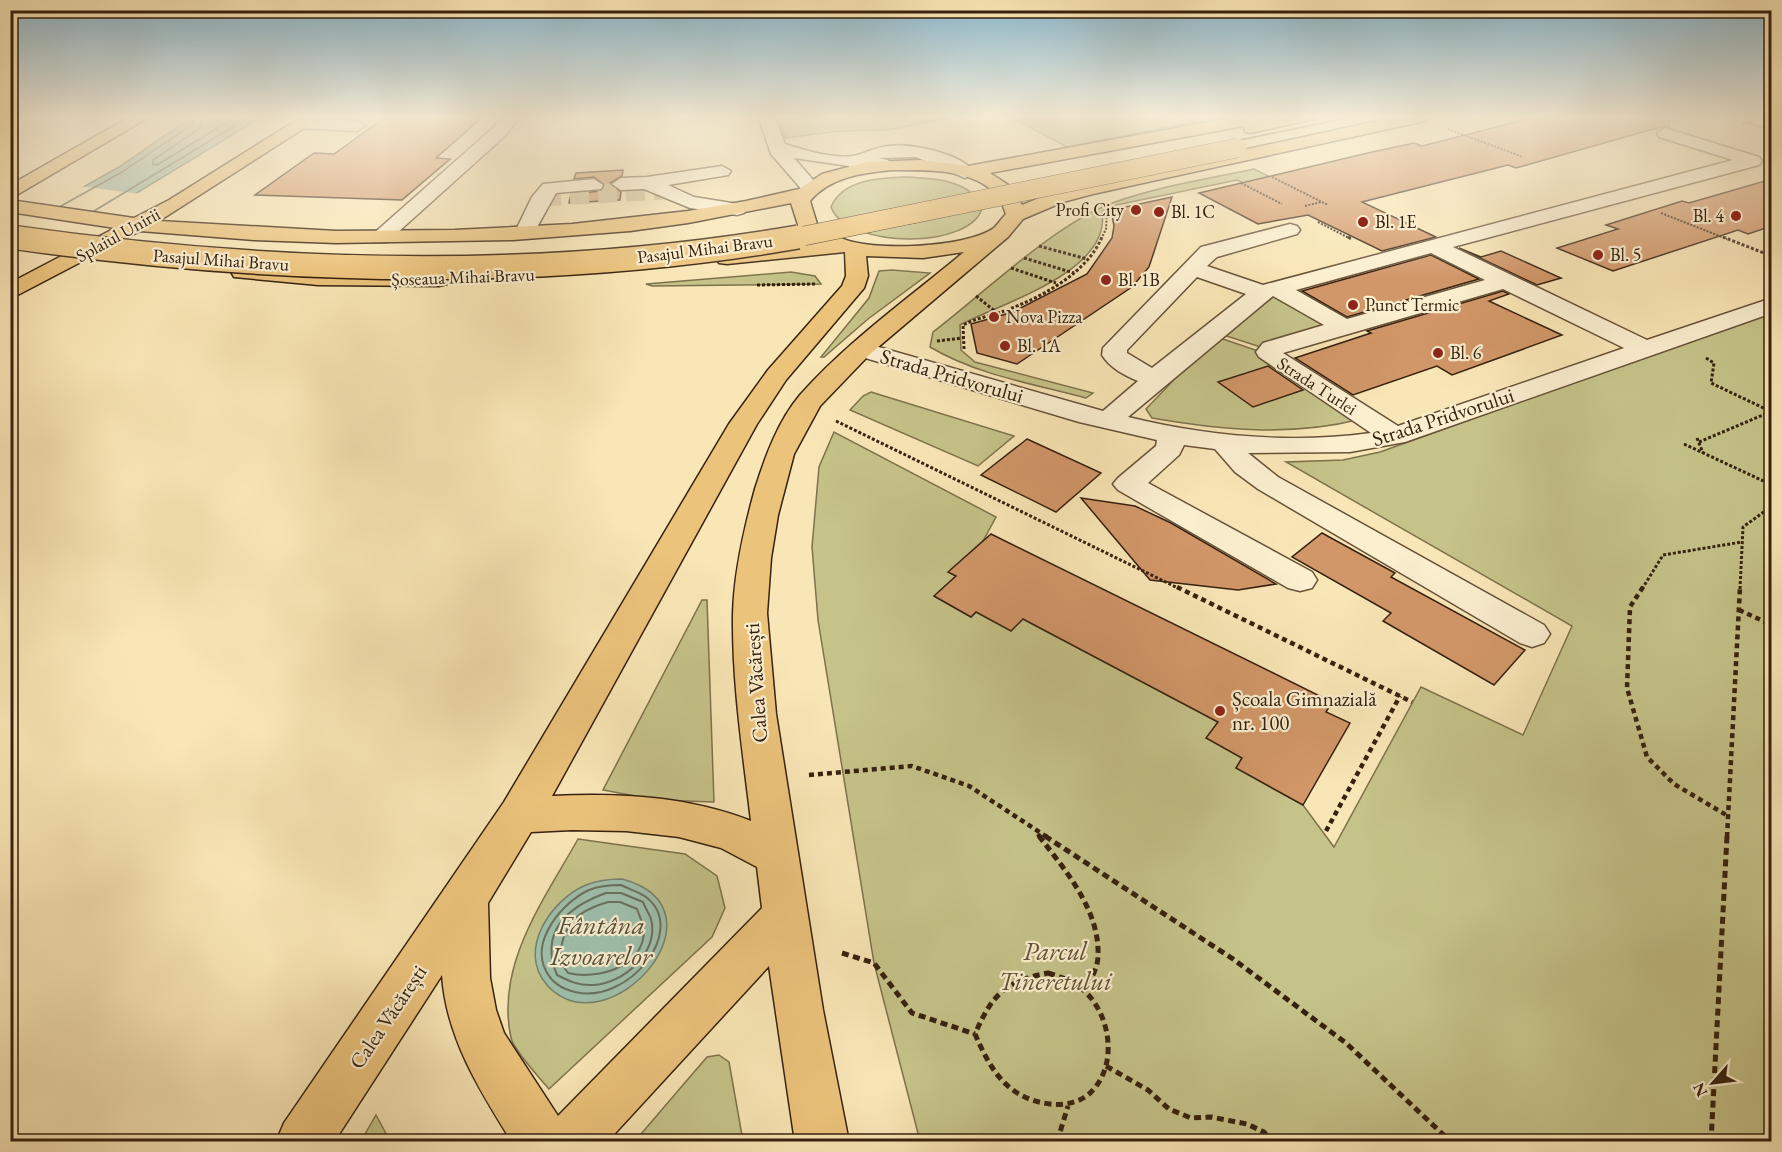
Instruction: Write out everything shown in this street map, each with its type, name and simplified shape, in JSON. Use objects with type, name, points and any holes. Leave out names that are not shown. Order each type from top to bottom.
[{"type":"main road","points":[[13,206],[65,170]]},
{"type":"main road","name":"Splaiul Unirii","points":[[10,292],[138,226],[229,170]]},
{"type":"main road","name":"Șoseaua Mihai Bravu","points":[[13,206],[138,226],[292,237],[380,238],[524,234],[624,227],[737,209],[808,191],[823,180],[847,170]]},
{"type":"main road","name":"Șoseaua Mihai Bravu","points":[[952,170],[965,172]]},
{"type":"main road","points":[[965,172],[977,170]]},
{"type":"main road","points":[[945,187],[1033,170]]},
{"type":"main road","name":"Pasajul Mihai Bravu","points":[[10,237],[174,258],[333,268],[462,268],[601,261],[741,246],[820,234],[1130,170]]},
{"type":"main road","points":[[965,172],[990,181],[1005,190],[1016,206],[1016,214],[1056,198],[1090,189],[1187,170]]},
{"type":"main road","points":[[808,191],[798,209],[804,223],[822,237],[850,247],[892,253],[935,252],[974,245],[999,234]]},
{"type":"main road","name":"Pasajul Mihai Bravu","points":[[13,206],[100,230],[201,240],[407,249],[513,246],[627,238],[819,211]]},
{"type":"main road","name":"Calea Văcărești","points":[[822,1142],[776,855],[753,666],[750,613],[755,558],[773,472],[787,438],[809,402],[861,349],[999,234],[1013,221],[1016,214]]},
{"type":"main road","name":"Șoseaua Mihai Bravu","points":[[10,247],[80,256],[306,277],[424,279],[568,273],[850,247]]},
{"type":"main road","name":"Calea Văcărești","points":[[303,1142],[466,899],[519,815],[743,424],[777,375],[853,288],[857,265],[850,247]]},
{"type":"main road","points":[[519,815],[614,812],[651,815],[698,823],[732,833],[776,855]]},
{"type":"main road","points":[[466,899],[463,950],[467,991],[478,1031],[501,1077],[544,1142]]},
{"type":"main road","points":[[570,1142],[785,916]]},
{"type":"street","points":[[380,238],[457,170]]},
{"type":"street","points":[[792,170],[808,191]]},
{"type":"street","points":[[961,170],[965,172]]},
{"type":"street","points":[[1108,421],[1155,379],[1269,290],[1618,197],[1737,170]]},
{"type":"street","points":[[621,184],[647,183],[722,171]]},
{"type":"street","points":[[647,183],[690,202],[737,209]]},
{"type":"street","points":[[524,234],[542,197],[550,188],[594,185]]},
{"type":"street","points":[[1155,379],[1121,362],[1114,355],[1115,348],[1209,252],[1290,230]]},
{"type":"street","points":[[1433,246],[1646,349]]},
{"type":"street","points":[[1192,268],[1269,290],[1344,327]]},
{"type":"street","name":"Strada Turlei","points":[[1395,436],[1272,357],[1269,352],[1272,348],[1505,281]]},
{"type":"street","name":"Strada Pridvorului","points":[[861,349],[1108,421],[1225,444],[1291,447],[1376,441],[1395,436],[1772,305]]},
{"type":"street","points":[[1173,435],[1169,449],[1128,484],[1300,580]]},
{"type":"street","points":[[1225,444],[1245,466],[1268,483],[1532,634]]},
{"type":"path","points":[[1270,176],[1328,205]]},
{"type":"path","points":[[1236,181],[1282,204]]},
{"type":"path","points":[[1618,197],[1769,255]]},
{"type":"path","points":[[970,355],[963,349],[963,325],[997,313],[1074,273],[1087,259],[1108,224],[1106,210],[1115,207]]},
{"type":"path","points":[[1312,219],[1389,258]]},
{"type":"path","points":[[1039,246],[1087,259]]},
{"type":"path","points":[[1024,258],[1074,273]]},
{"type":"path","points":[[1011,268],[1057,283]]},
{"type":"path","points":[[976,296],[997,313]]},
{"type":"path","points":[[1705,358],[1714,363],[1711,383],[1771,412]]},
{"type":"path","points":[[1704,453],[1698,440],[1771,412]]},
{"type":"path","points":[[839,422],[1412,702]]},
{"type":"path","points":[[1684,444],[1772,485]]},
{"type":"path","points":[[1711,1142],[1743,527],[1772,506]]},
{"type":"path","points":[[1728,816],[1674,784],[1647,757],[1645,742],[1627,688],[1630,607],[1663,555],[1742,542]]},
{"type":"path","points":[[1739,610],[1772,625]]},
{"type":"path","points":[[1326,831],[1400,696]]},
{"type":"path","points":[[808,775],[912,766],[969,786],[1012,811],[1036,832],[1233,959],[1346,1043],[1451,1142]]},
{"type":"path","points":[[1036,832],[1083,896],[1093,928],[1098,958],[1085,991]]},
{"type":"path","points":[[842,953],[874,963],[912,1013],[975,1034]]},
{"type":"path","points":[[1048,973],[1067,979],[1085,991],[1100,1010],[1109,1038],[1106,1066],[1094,1089],[1068,1106],[1036,1104],[1010,1092],[989,1067],[975,1034],[987,1006],[1002,988],[1023,977],[1048,973]]},
{"type":"path","points":[[1106,1066],[1148,1090],[1169,1109],[1191,1118],[1212,1117],[1246,1124],[1264,1132],[1272,1142]]},
{"type":"path","points":[[1057,1142],[1068,1106]]},
{"type":"green space","points":[[1256,170],[1318,201],[1294,207],[1237,180],[1107,207],[1102,213],[1100,234],[1089,252],[1071,269],[1024,296],[960,325],[961,350],[975,362],[1093,393],[1086,398],[986,372],[930,347],[933,332],[1021,260],[1069,225],[1115,202],[1184,183]]},
{"type":"green space","points":[[883,178],[937,179],[958,185],[976,196],[983,205],[975,220],[958,231],[935,237],[910,239],[884,237],[860,231],[842,221],[831,207],[843,191],[852,186]]},
{"type":"green space","points":[[879,271],[930,273],[868,319],[824,357],[821,357],[869,298]]},
{"type":"green space","points":[[791,272],[815,276],[821,284],[652,286],[646,284]]},
{"type":"green space","points":[[1283,294],[1338,327],[1267,349],[1223,335],[1270,298]]},
{"type":"green space","name":"Parcul Tineretului","points":[[1771,312],[1771,1141],[920,1141],[874,963],[818,620],[812,547],[819,467],[834,432],[996,517],[983,541],[949,572],[956,576],[934,596],[971,617],[976,612],[1023,619],[1218,722],[1207,738],[1242,758],[1236,768],[1303,805],[1334,847],[1421,687],[1523,735],[1572,626],[1286,462],[1343,460],[1380,452]]},
{"type":"green space","points":[[1220,338],[1264,353],[1361,419],[1309,428],[1256,430],[1204,426],[1152,418],[1146,409],[1188,365]]},
{"type":"green space","points":[[871,392],[1014,436],[978,466],[850,410],[863,396]]},
{"type":"green space","points":[[702,600],[707,600],[714,802],[657,800],[603,790]]},
{"type":"green space","points":[[578,839],[685,854],[717,876],[725,908],[712,937],[549,1089],[522,1057],[511,1038],[508,1011],[510,985],[516,959],[526,934]]},
{"type":"green space","points":[[719,1055],[729,1062],[743,1141],[635,1141],[707,1057]]},
{"type":"green space","points":[[376,1115],[390,1141],[361,1141]]},
{"type":"water","points":[[114,170],[175,170],[122,202],[62,199]]},
{"type":"water","name":"Fântâna Izvoarelor","points":[[622,879],[653,895],[666,918],[664,943],[649,968],[627,989],[600,1001],[572,1001],[547,985],[538,971],[535,957],[542,927],[561,902],[573,892],[595,882]]},
{"type":"pier","points":[[79,186],[140,194],[10,269],[10,221]]},
{"type":"building","points":[[290,170],[437,170],[402,200],[255,195]]},
{"type":"building","points":[[623,170],[622,176],[610,183],[621,192],[620,200],[569,203],[571,194],[601,191],[605,186],[594,177],[574,179],[576,173]]},
{"type":"building","points":[[1297,170],[1489,170],[1362,202],[1436,237],[1382,251],[1308,215],[1258,224],[1199,193]]},
{"type":"building","points":[[1772,179],[1772,226],[1748,234],[1738,230],[1613,271],[1557,248],[1618,229],[1606,225],[1682,201],[1689,203]]},
{"type":"building","points":[[1172,197],[1149,267],[1132,287],[1017,364],[977,353],[971,324],[1013,312],[1087,274],[1112,238],[1114,226],[1111,210]]},
{"type":"building","points":[[1459,248],[1481,257],[1501,251],[1561,278],[1537,285]]},
{"type":"building","name":"Punct Termic","points":[[1431,255],[1479,279],[1347,317],[1302,291]]},
{"type":"building","name":"Bl. 6","points":[[1503,291],[1509,294],[1489,301],[1562,335],[1452,375],[1437,366],[1353,395],[1295,358],[1371,333],[1367,331]]},
{"type":"building","points":[[1268,366],[1303,390],[1253,407],[1218,382]]},
{"type":"building","points":[[1027,439],[1101,473],[1056,512],[981,475]]},
{"type":"building","points":[[1081,498],[1135,506],[1171,523],[1276,584],[1238,590],[1150,580]]},
{"type":"building","points":[[1322,533],[1395,573],[1391,577],[1525,650],[1494,685],[1383,621],[1391,613],[1292,557]]},
{"type":"building","points":[[991,534],[1332,702],[1326,712],[1350,723],[1303,805],[1236,768],[1242,758],[1206,738],[1218,722],[1023,619],[1011,631],[976,612],[971,617],[934,596],[956,576],[948,572]]},
{"type":"tunnel","points":[[542,197],[662,190]]},
{"type":"tram line","points":[[10,230],[110,242],[310,257],[410,260],[510,259],[610,253],[710,243],[810,229],[1096,170]]},
{"type":"place","name":"Profi City","points":[[1136,210]]},
{"type":"place","name":"Bl. 1C","points":[[1159,212]]},
{"type":"place","name":"Bl. 4","points":[[1736,216]]},
{"type":"place","name":"Bl. 1E","points":[[1363,222]]},
{"type":"place","name":"Bl. 5","points":[[1598,255]]},
{"type":"place","name":"Bl. 1B","points":[[1106,280]]},
{"type":"place","name":"Punct Termic","points":[[1353,305]]},
{"type":"place","name":"Nova Pizza","points":[[994,317]]},
{"type":"place","name":"Bl. 1A","points":[[1005,346]]},
{"type":"place","name":"Bl. 6","points":[[1438,353]]},
{"type":"place","name":"Școala Gimnazială nr. 100","points":[[1220,711]]}]
